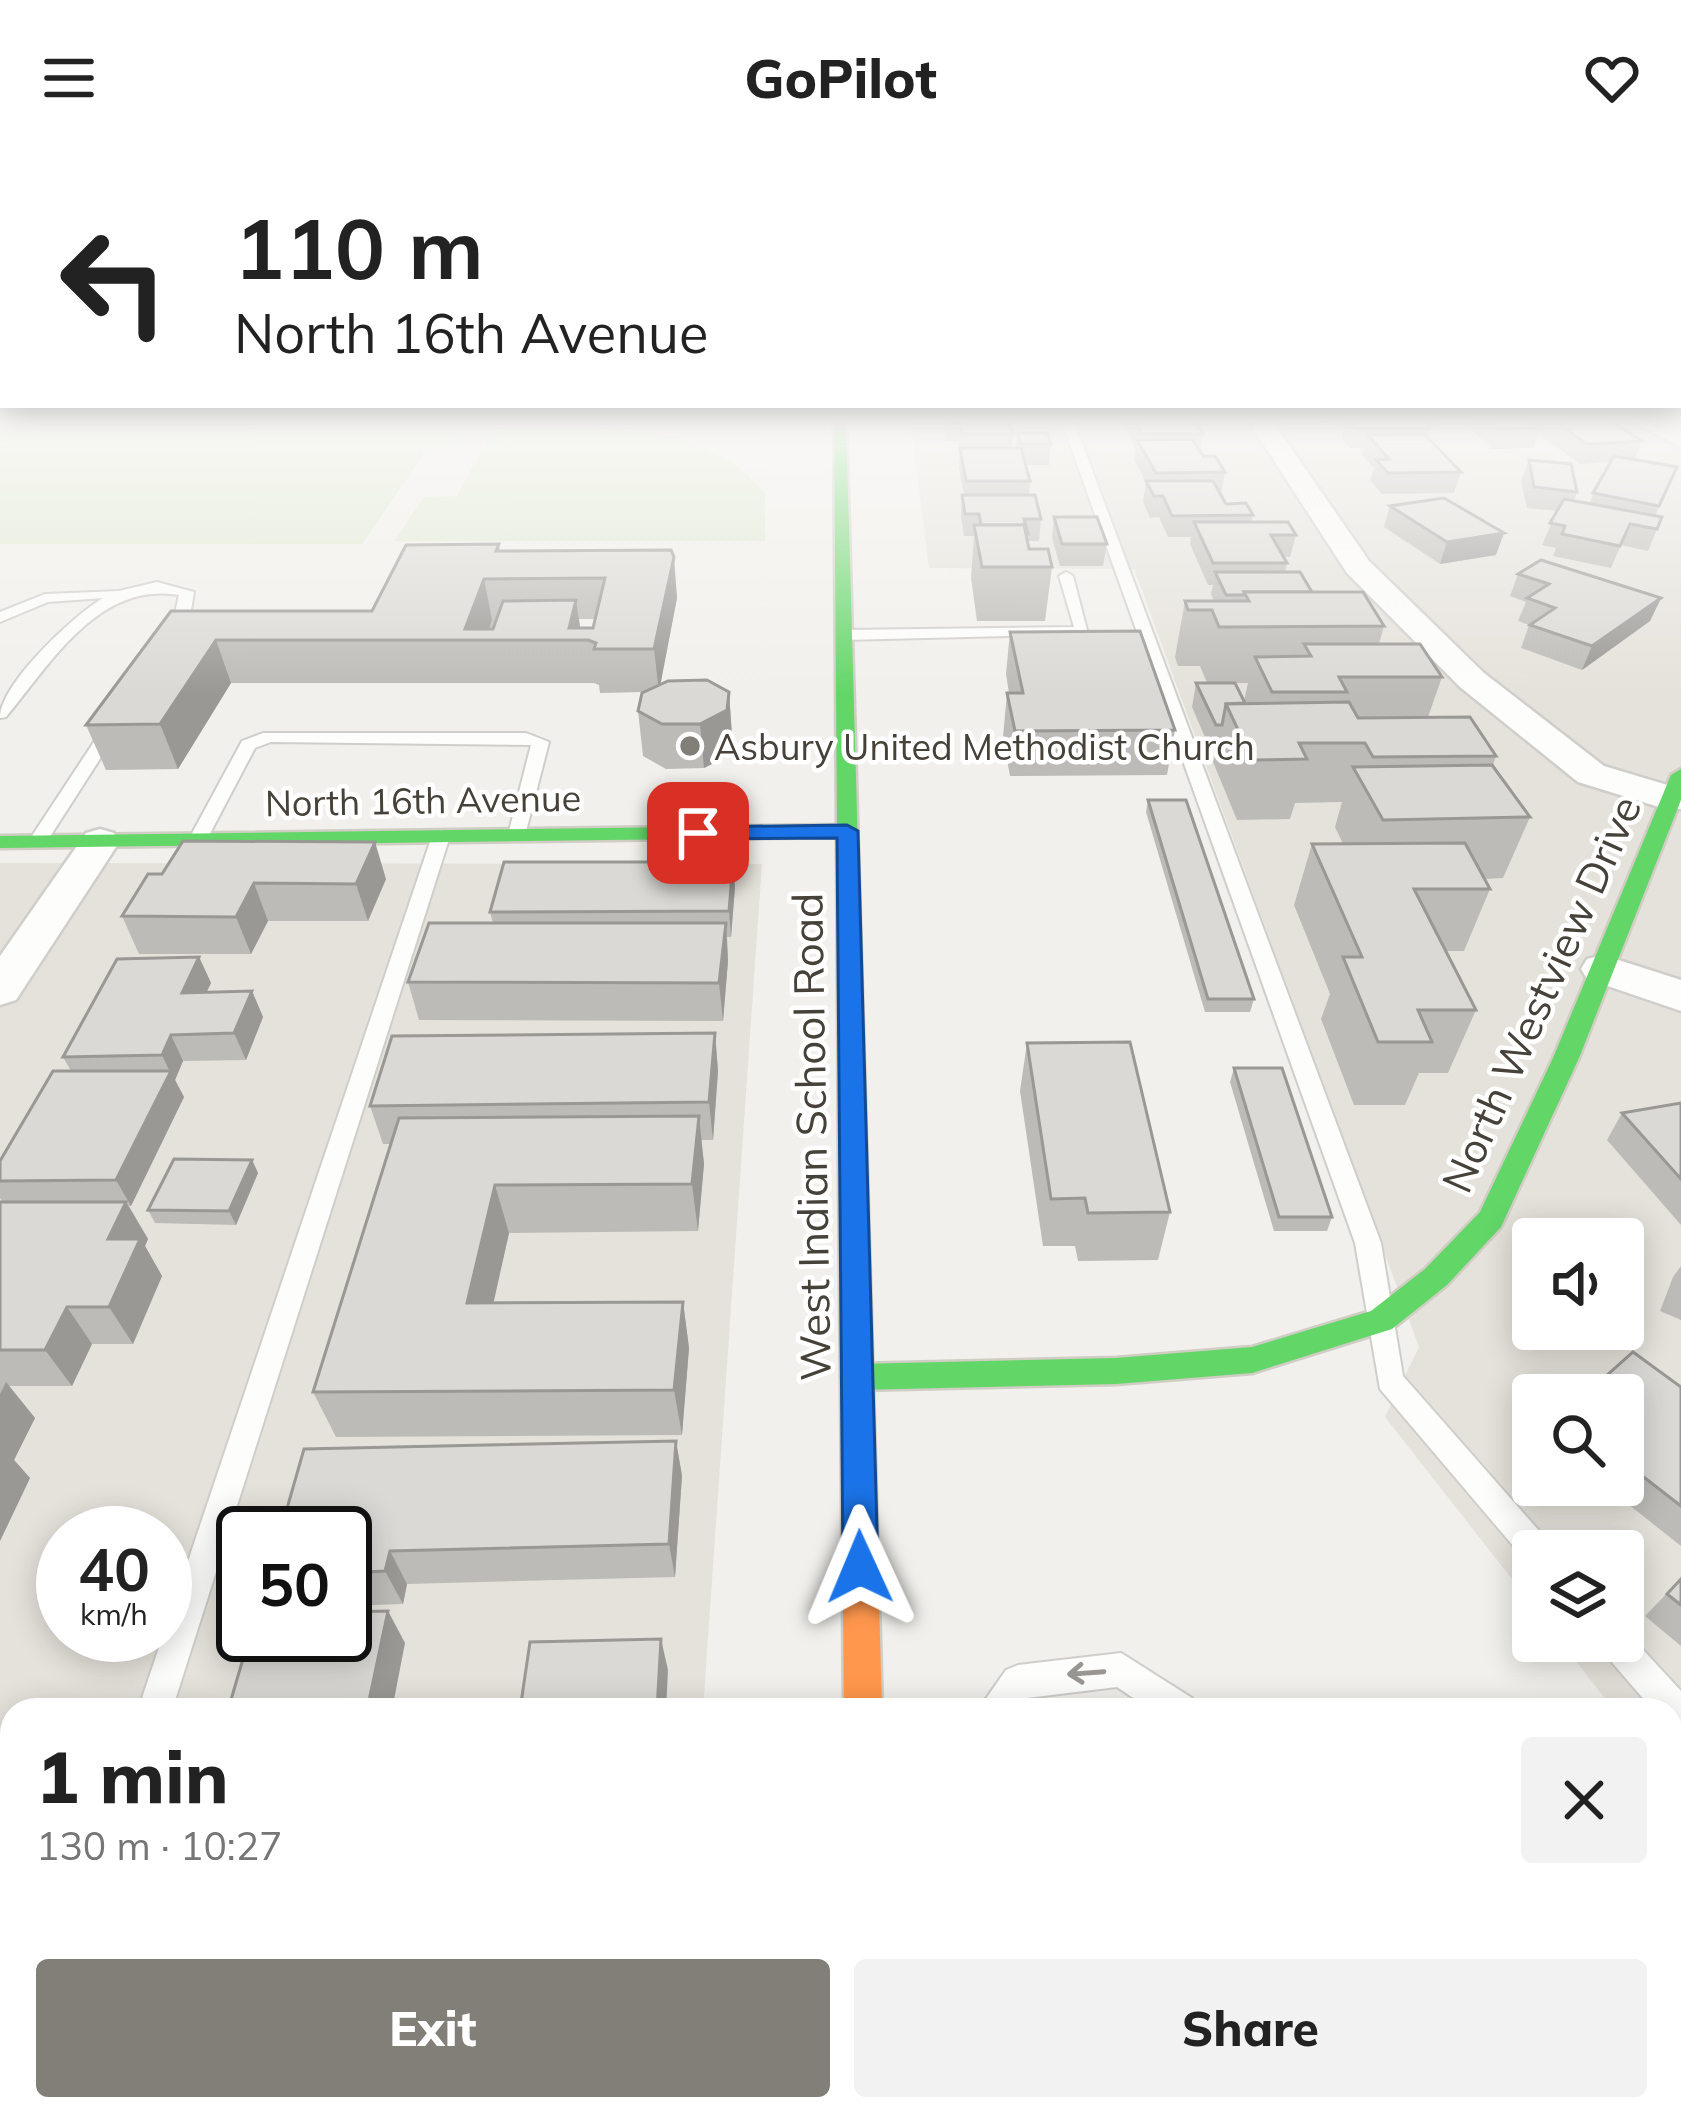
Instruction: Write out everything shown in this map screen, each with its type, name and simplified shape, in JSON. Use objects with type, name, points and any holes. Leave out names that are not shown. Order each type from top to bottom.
[{"type":"main road","name":"West Indian School Road","points":[[842,511],[863,1698]]},
{"type":"main road","name":"North Westview Drive","points":[[857,1377],[1116,1371],[1252,1360],[1381,1319],[1436,1277],[1491,1219],[1603,969],[1677,787]]},
{"type":"main road","name":"North 16th Avenue","points":[[0,842],[847,831]]},
{"type":"street","points":[[1320,511],[1358,567],[1401,614],[1472,680],[1591,774],[1677,787]]},
{"type":"street","points":[[0,990],[100,841]]},
{"type":"street","points":[[1603,969],[1681,997]]},
{"type":"lane","points":[[1100,511],[1368,1243],[1390,1381],[1520,1530]]},
{"type":"lane","points":[[844,635],[1082,631],[1066,576]]},
{"type":"lane","points":[[0,618],[45,598],[170,586],[188,592],[181,622],[158,658]]},
{"type":"lane","points":[[0,713],[87,613],[122,592]]},
{"type":"lane","points":[[38,842],[123,711]]},
{"type":"lane","points":[[198,839],[248,745],[269,736],[526,738],[540,742],[517,835]]},
{"type":"lane","points":[[159,1698],[441,836]]},
{"type":"lane","points":[[1633,1662],[1664,1698]]},
{"type":"lane","points":[[1004,1698],[1018,1682],[1121,1670],[1162,1698]]},
{"type":"shaded area","points":[[922,511],[1681,511],[1681,1698],[1605,1698],[1576,1662],[1644,1662],[1644,1530],[1512,1530],[1512,1579],[1385,1417],[1419,1347],[1134,569],[929,568]]},
{"type":"shaded area","points":[[0,863],[762,864],[704,1698],[0,1698]]},
{"type":"green space","points":[[0,511],[385,511],[362,544],[0,544]]},
{"type":"green space","points":[[415,511],[765,511],[765,541],[394,541]]},
{"type":"building","points":[[1039,511],[1041,519],[1024,519],[1026,534],[1024,525],[981,525],[979,514],[965,514]]},
{"type":"building","points":[[1170,511],[1250,511],[1253,515],[1172,516]]},
{"type":"building","points":[[1397,511],[1466,511],[1504,533],[1447,542]]},
{"type":"building","points":[[1557,511],[1627,511],[1662,517],[1657,529],[1630,524],[1620,546],[1562,534],[1565,526],[1550,523]]},
{"type":"building","points":[[1054,517],[1097,517],[1107,544],[1062,544]]},
{"type":"building","points":[[1194,522],[1288,522],[1296,535],[1271,535],[1287,563],[1213,563]]},
{"type":"building","points":[[974,525],[1024,525],[1029,549],[1048,549],[1052,567],[982,567]]},
{"type":"building","points":[[499,544],[496,551],[671,550],[674,557],[654,649],[594,649],[596,643],[588,640],[216,640],[160,724],[86,725],[171,611],[372,611],[406,545]],"holes":[[[605,578],[593,628],[569,628],[576,600],[503,601],[493,629],[465,629],[484,579]]]},
{"type":"building","points":[[1541,560],[1661,598],[1592,646],[1530,625],[1555,608],[1527,598],[1549,584],[1518,574]]},
{"type":"building","points":[[1215,572],[1300,572],[1312,592],[1226,595]]},
{"type":"building","points":[[1244,592],[1363,592],[1384,626],[1219,627],[1212,610],[1188,610],[1185,601],[1249,601]]},
{"type":"building","points":[[1140,631],[1175,730],[1015,731],[1007,693],[1023,693],[1010,632]]},
{"type":"building","points":[[1304,644],[1420,644],[1442,677],[1339,677],[1347,692],[1272,692],[1255,657],[1311,656]]},
{"type":"building","points":[[707,680],[729,692],[727,710],[700,724],[662,724],[638,711],[642,693],[668,681]]},
{"type":"building","points":[[1196,683],[1235,683],[1245,703],[1226,704],[1222,725],[1216,725]]},
{"type":"building","points":[[1349,702],[1358,718],[1470,717],[1496,756],[1373,757],[1365,743],[1299,743],[1307,759],[1252,760],[1226,704]]},
{"type":"building","points":[[1492,765],[1530,817],[1383,820],[1353,767]]},
{"type":"building","points":[[1148,800],[1186,800],[1254,999],[1208,999]]},
{"type":"building","points":[[183,841],[375,842],[356,884],[254,883],[236,917],[122,916],[148,874],[162,874]]},
{"type":"building","points":[[1465,843],[1490,889],[1414,889],[1476,1010],[1418,1010],[1432,1042],[1378,1042],[1343,957],[1362,957],[1312,844]]},
{"type":"building","points":[[504,862],[733,862],[729,911],[490,912]]},
{"type":"building","points":[[429,923],[726,923],[719,983],[408,982]]},
{"type":"building","points":[[199,957],[182,993],[252,991],[234,1033],[171,1035],[162,1055],[63,1057],[117,959]]},
{"type":"building","points":[[715,1033],[709,1102],[370,1106],[392,1036]]},
{"type":"building","points":[[1130,1042],[1170,1212],[1088,1213],[1085,1198],[1051,1199],[1027,1043]]},
{"type":"building","points":[[1234,1068],[1282,1068],[1332,1217],[1279,1217]]},
{"type":"building","points":[[53,1071],[171,1071],[116,1180],[0,1181],[0,1161]]},
{"type":"building","points":[[1681,1103],[1681,1179],[1622,1113]]},
{"type":"building","points":[[699,1116],[692,1184],[495,1185],[467,1303],[683,1302],[674,1390],[313,1392],[399,1118]]},
{"type":"building","points":[[174,1159],[252,1160],[229,1211],[148,1210]]},
{"type":"building","points":[[0,1202],[126,1202],[108,1239],[140,1239],[109,1307],[67,1307],[45,1350],[0,1350]]},
{"type":"building","points":[[1633,1352],[1681,1387],[1681,1506],[1644,1477],[1644,1374],[1608,1374]]},
{"type":"building","points":[[676,1441],[669,1544],[390,1551],[385,1571],[372,1572],[372,1506],[288,1506],[304,1449]]},
{"type":"building","points":[[1681,1579],[1681,1605],[1667,1594]]},
{"type":"building","points":[[372,1611],[388,1611],[370,1698],[232,1698],[242,1662],[372,1662]]},
{"type":"building","points":[[661,1639],[658,1698],[522,1698],[530,1642]]},
{"type":"traffic: fast","points":[[842,511],[853,1174]]},
{"type":"traffic: fast","points":[[857,1377],[1116,1371],[1252,1360],[1381,1320],[1436,1277],[1491,1219],[1566,1058],[1681,775]]},
{"type":"traffic: fast","points":[[0,842],[847,831]]},
{"type":"traffic: slow","points":[[853,1174],[863,1698]]},
{"type":"place","name":"Asbury United Methodist Church","points":[[690,746]]},
{"type":"route","points":[[698,833],[847,831],[860,1567]]}]
